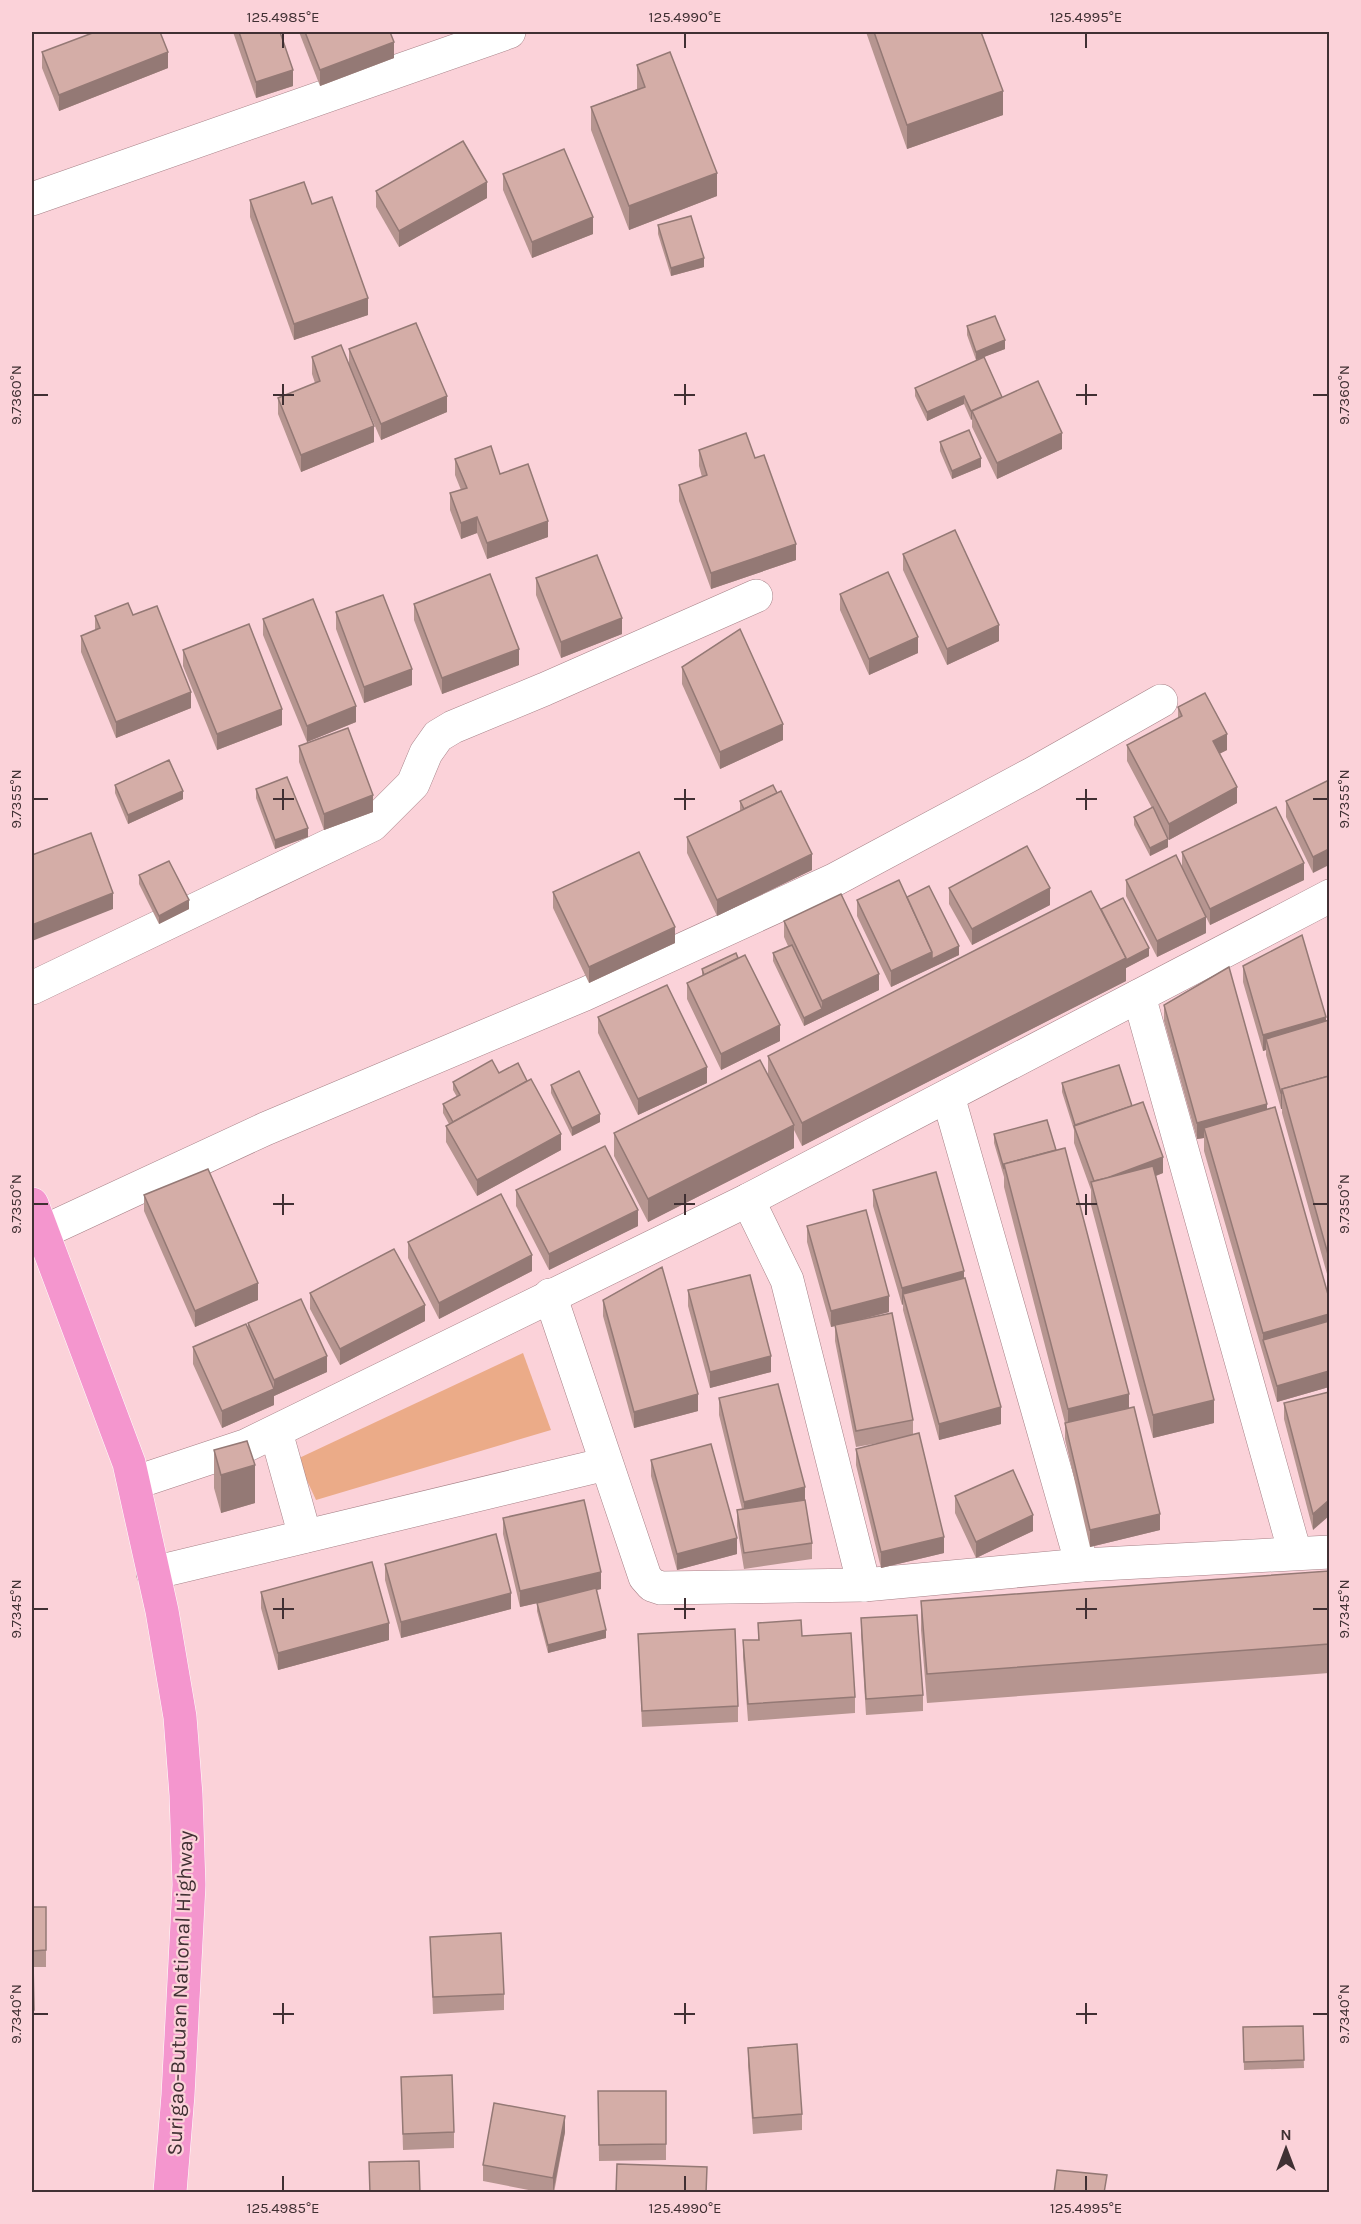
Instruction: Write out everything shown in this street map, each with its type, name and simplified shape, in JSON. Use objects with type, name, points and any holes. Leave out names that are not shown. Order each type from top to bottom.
[{"type":"highway","name":"Surigao-Butuan National Highway","points":[[37,1218],[129,1463],[162,1611],[180,1717],[186,1795],[189,1885],[170,2193]]},
{"type":"street","points":[[32,200],[509,32]]},
{"type":"street","points":[[32,988],[372,825],[413,784],[426,753],[438,736],[453,727],[756,596]]},
{"type":"street","points":[[37,1218],[265,1129],[585,994],[834,880],[1032,774],[1161,701]]},
{"type":"street","points":[[134,1483],[228,1453],[276,1432],[550,1295],[748,1200],[1139,996],[1328,901]]},
{"type":"street","points":[[1139,996],[1295,1553]]},
{"type":"street","points":[[948,1096],[1082,1565]]},
{"type":"street","points":[[748,1200],[787,1280],[864,1585]]},
{"type":"street","points":[[550,1295],[645,1577],[652,1585],[678,1589],[864,1585],[1082,1565],[1329,1552]]},
{"type":"street","points":[[276,1432],[305,1536]]},
{"type":"street","points":[[153,1573],[606,1464]]},
{"type":"shaded area","points":[[523,1353],[551,1430],[316,1500],[297,1459]]},
{"type":"building","points":[[95,32],[160,32],[168,52],[59,95],[42,52]]},
{"type":"building","points":[[239,32],[280,32],[293,70],[256,82]]},
{"type":"building","points":[[305,32],[390,32],[394,42],[320,70]]},
{"type":"building","points":[[874,32],[981,32],[1003,91],[907,125]]},
{"type":"building","points":[[670,52],[717,173],[629,206],[591,107],[645,87],[637,65]]},
{"type":"building","points":[[463,141],[487,182],[399,231],[376,191]]},
{"type":"building","points":[[564,149],[593,217],[532,242],[503,174]]},
{"type":"building","points":[[304,182],[312,204],[332,197],[368,298],[294,324],[250,200]]},
{"type":"building","points":[[691,216],[704,258],[671,268],[658,225]]},
{"type":"building","points":[[995,316],[1005,340],[976,352],[967,326]]},
{"type":"building","points":[[416,323],[447,396],[381,424],[349,349]]},
{"type":"building","points":[[341,345],[374,426],[301,455],[278,398],[320,381],[312,357]]},
{"type":"building","points":[[984,357],[1002,397],[971,411],[964,396],[927,412],[915,388]]},
{"type":"building","points":[[1038,381],[1062,433],[997,463],[972,411]]},
{"type":"building","points":[[969,430],[981,458],[952,471],[940,442]]},
{"type":"building","points":[[746,433],[755,458],[764,455],[796,544],[711,573],[679,485],[707,475],[699,450]]},
{"type":"building","points":[[491,446],[500,474],[528,464],[548,521],[487,543],[477,517],[461,523],[450,493],[467,488],[455,459]]},
{"type":"building","points":[[955,530],[999,625],[947,649],[903,554]]},
{"type":"building","points":[[597,555],[622,618],[561,642],[536,578]]},
{"type":"building","points":[[888,572],[918,637],[869,659],[840,594]]},
{"type":"building","points":[[490,574],[519,649],[442,678],[414,604]]},
{"type":"building","points":[[383,595],[412,669],[364,687],[336,612]]},
{"type":"building","points":[[313,599],[356,706],[307,726],[263,619]]},
{"type":"building","points":[[128,603],[133,615],[157,606],[191,692],[116,722],[81,636],[100,628],[95,616]]},
{"type":"building","points":[[249,624],[282,709],[217,734],[183,650]]},
{"type":"building","points":[[740,629],[783,724],[720,752],[682,667]]},
{"type":"building","points":[[1205,693],[1227,734],[1213,741],[1237,787],[1169,824],[1127,745],[1182,716],[1178,707]]},
{"type":"building","points":[[348,728],[373,795],[324,814],[299,746]]},
{"type":"building","points":[[169,760],[183,791],[128,815],[115,785]]},
{"type":"building","points":[[287,777],[308,828],[275,840],[256,789]]},
{"type":"building","points":[[1329,780],[1329,849],[1313,857],[1286,801]]},
{"type":"building","points":[[773,785],[777,793],[744,809],[740,801]]},
{"type":"building","points":[[781,791],[812,854],[717,900],[687,837]]},
{"type":"building","points":[[1153,807],[1168,839],[1150,848],[1134,817]]},
{"type":"building","points":[[1276,807],[1304,863],[1210,909],[1182,852]]},
{"type":"building","points":[[91,833],[113,893],[32,925],[32,855]]},
{"type":"building","points":[[1027,846],[1050,888],[972,929],[949,888]]},
{"type":"building","points":[[639,852],[675,927],[589,967],[553,892]]},
{"type":"building","points":[[1176,855],[1206,917],[1157,941],[1126,880]]},
{"type":"building","points":[[169,861],[189,900],[159,916],[139,875]]},
{"type":"building","points":[[899,880],[932,952],[891,971],[857,900]]},
{"type":"building","points":[[929,886],[959,946],[932,959],[932,952],[907,897]]},
{"type":"building","points":[[1091,891],[1126,958],[802,1123],[768,1056]]},
{"type":"building","points":[[841,894],[879,974],[822,1001],[784,921]]},
{"type":"building","points":[[1123,898],[1149,948],[1126,960],[1101,909]]},
{"type":"building","points":[[1302,935],[1326,1017],[1263,1035],[1243,966]]},
{"type":"building","points":[[792,945],[822,1009],[804,1018],[773,953]]},
{"type":"building","points":[[736,953],[738,958],[704,975],[702,969]]},
{"type":"building","points":[[745,955],[780,1025],[721,1054],[687,983]]},
{"type":"building","points":[[1229,967],[1267,1104],[1197,1123],[1164,1005]]},
{"type":"building","points":[[667,985],[707,1067],[638,1099],[598,1017]]},
{"type":"building","points":[[1329,1020],[1329,1076],[1282,1089],[1281,1093],[1266,1039]]},
{"type":"building","points":[[492,1060],[499,1073],[518,1063],[527,1081],[453,1122],[443,1104],[460,1095],[453,1082]]},
{"type":"building","points":[[760,1060],[794,1125],[648,1199],[614,1133]]},
{"type":"building","points":[[1119,1065],[1132,1106],[1075,1125],[1062,1083]]},
{"type":"building","points":[[579,1071],[600,1114],[572,1128],[551,1085]]},
{"type":"building","points":[[1329,1076],[1329,1258],[1282,1089]]},
{"type":"building","points":[[531,1079],[561,1134],[477,1180],[446,1126]]},
{"type":"building","points":[[1143,1102],[1163,1157],[1094,1181],[1074,1126]]},
{"type":"building","points":[[1275,1107],[1329,1298],[1329,1314],[1263,1333],[1204,1128]]},
{"type":"building","points":[[1047,1120],[1056,1150],[1004,1164],[1004,1169],[994,1134]]},
{"type":"building","points":[[605,1146],[638,1210],[549,1254],[516,1190]]},
{"type":"building","points":[[1065,1148],[1129,1394],[1068,1409],[1004,1164]]},
{"type":"building","points":[[1153,1166],[1214,1400],[1153,1415],[1091,1182]]},
{"type":"building","points":[[208,1169],[258,1283],[195,1311],[144,1195]]},
{"type":"building","points":[[936,1172],[964,1271],[902,1288],[873,1190]]},
{"type":"building","points":[[501,1194],[532,1255],[439,1303],[408,1242]]},
{"type":"building","points":[[866,1210],[889,1296],[831,1311],[807,1226]]},
{"type":"building","points":[[394,1249],[425,1305],[340,1349],[310,1293]]},
{"type":"building","points":[[662,1267],[698,1394],[634,1412],[603,1300]]},
{"type":"building","points":[[750,1275],[771,1356],[710,1372],[688,1290]]},
{"type":"building","points":[[965,1278],[1001,1407],[939,1424],[903,1294]]},
{"type":"building","points":[[301,1299],[327,1356],[274,1380],[248,1323]]},
{"type":"building","points":[[892,1313],[913,1420],[856,1431],[835,1325]]},
{"type":"building","points":[[1329,1321],[1329,1371],[1277,1386],[1263,1340]]},
{"type":"building","points":[[246,1324],[274,1389],[222,1411],[193,1347]]},
{"type":"building","points":[[778,1384],[805,1487],[744,1502],[719,1398]]},
{"type":"building","points":[[1329,1392],[1329,1500],[1313,1514],[1284,1403]]},
{"type":"building","points":[[1134,1407],[1160,1514],[1090,1530],[1065,1423]]},
{"type":"building","points":[[919,1433],[944,1537],[881,1552],[856,1449]]},
{"type":"building","points":[[247,1441],[255,1465],[221,1475],[214,1450]]},
{"type":"building","points":[[711,1444],[737,1538],[677,1554],[651,1460]]},
{"type":"building","points":[[1013,1470],[1033,1515],[976,1542],[955,1496]]},
{"type":"building","points":[[584,1500],[601,1572],[520,1591],[503,1518]]},
{"type":"building","points":[[805,1500],[812,1543],[744,1553],[737,1510]]},
{"type":"building","points":[[496,1534],[511,1593],[401,1622],[385,1564]]},
{"type":"building","points":[[372,1562],[389,1623],[278,1653],[261,1592]]},
{"type":"building","points":[[1329,1571],[1329,1644],[927,1674],[921,1601]]},
{"type":"building","points":[[596,1588],[606,1630],[548,1645],[537,1603]]},
{"type":"building","points":[[917,1615],[923,1695],[866,1699],[861,1618]]},
{"type":"building","points":[[801,1620],[802,1636],[851,1633],[855,1697],[748,1704],[743,1640],[759,1640],[758,1623]]},
{"type":"building","points":[[735,1629],[738,1706],[642,1711],[638,1634]]},
{"type":"building","points":[[32,1907],[46,1907],[46,1950],[32,1951]]},
{"type":"building","points":[[501,1933],[504,1994],[433,1997],[430,1937]]},
{"type":"building","points":[[33,1961],[34,2010],[32,2010]]},
{"type":"building","points":[[1303,2026],[1304,2060],[1244,2062],[1243,2027]]},
{"type":"building","points":[[797,2044],[802,2114],[753,2118],[748,2048]]},
{"type":"building","points":[[452,2075],[454,2132],[403,2134],[401,2077]]},
{"type":"building","points":[[598,2091],[666,2091],[666,2144],[599,2145]]},
{"type":"building","points":[[494,2103],[565,2116],[553,2178],[483,2165]]},
{"type":"building","points":[[419,2161],[420,2193],[370,2193],[369,2162]]},
{"type":"building","points":[[617,2164],[707,2167],[706,2193],[616,2193]]},
{"type":"building","points":[[1057,2170],[1107,2175],[1104,2193],[1054,2193]]}]
